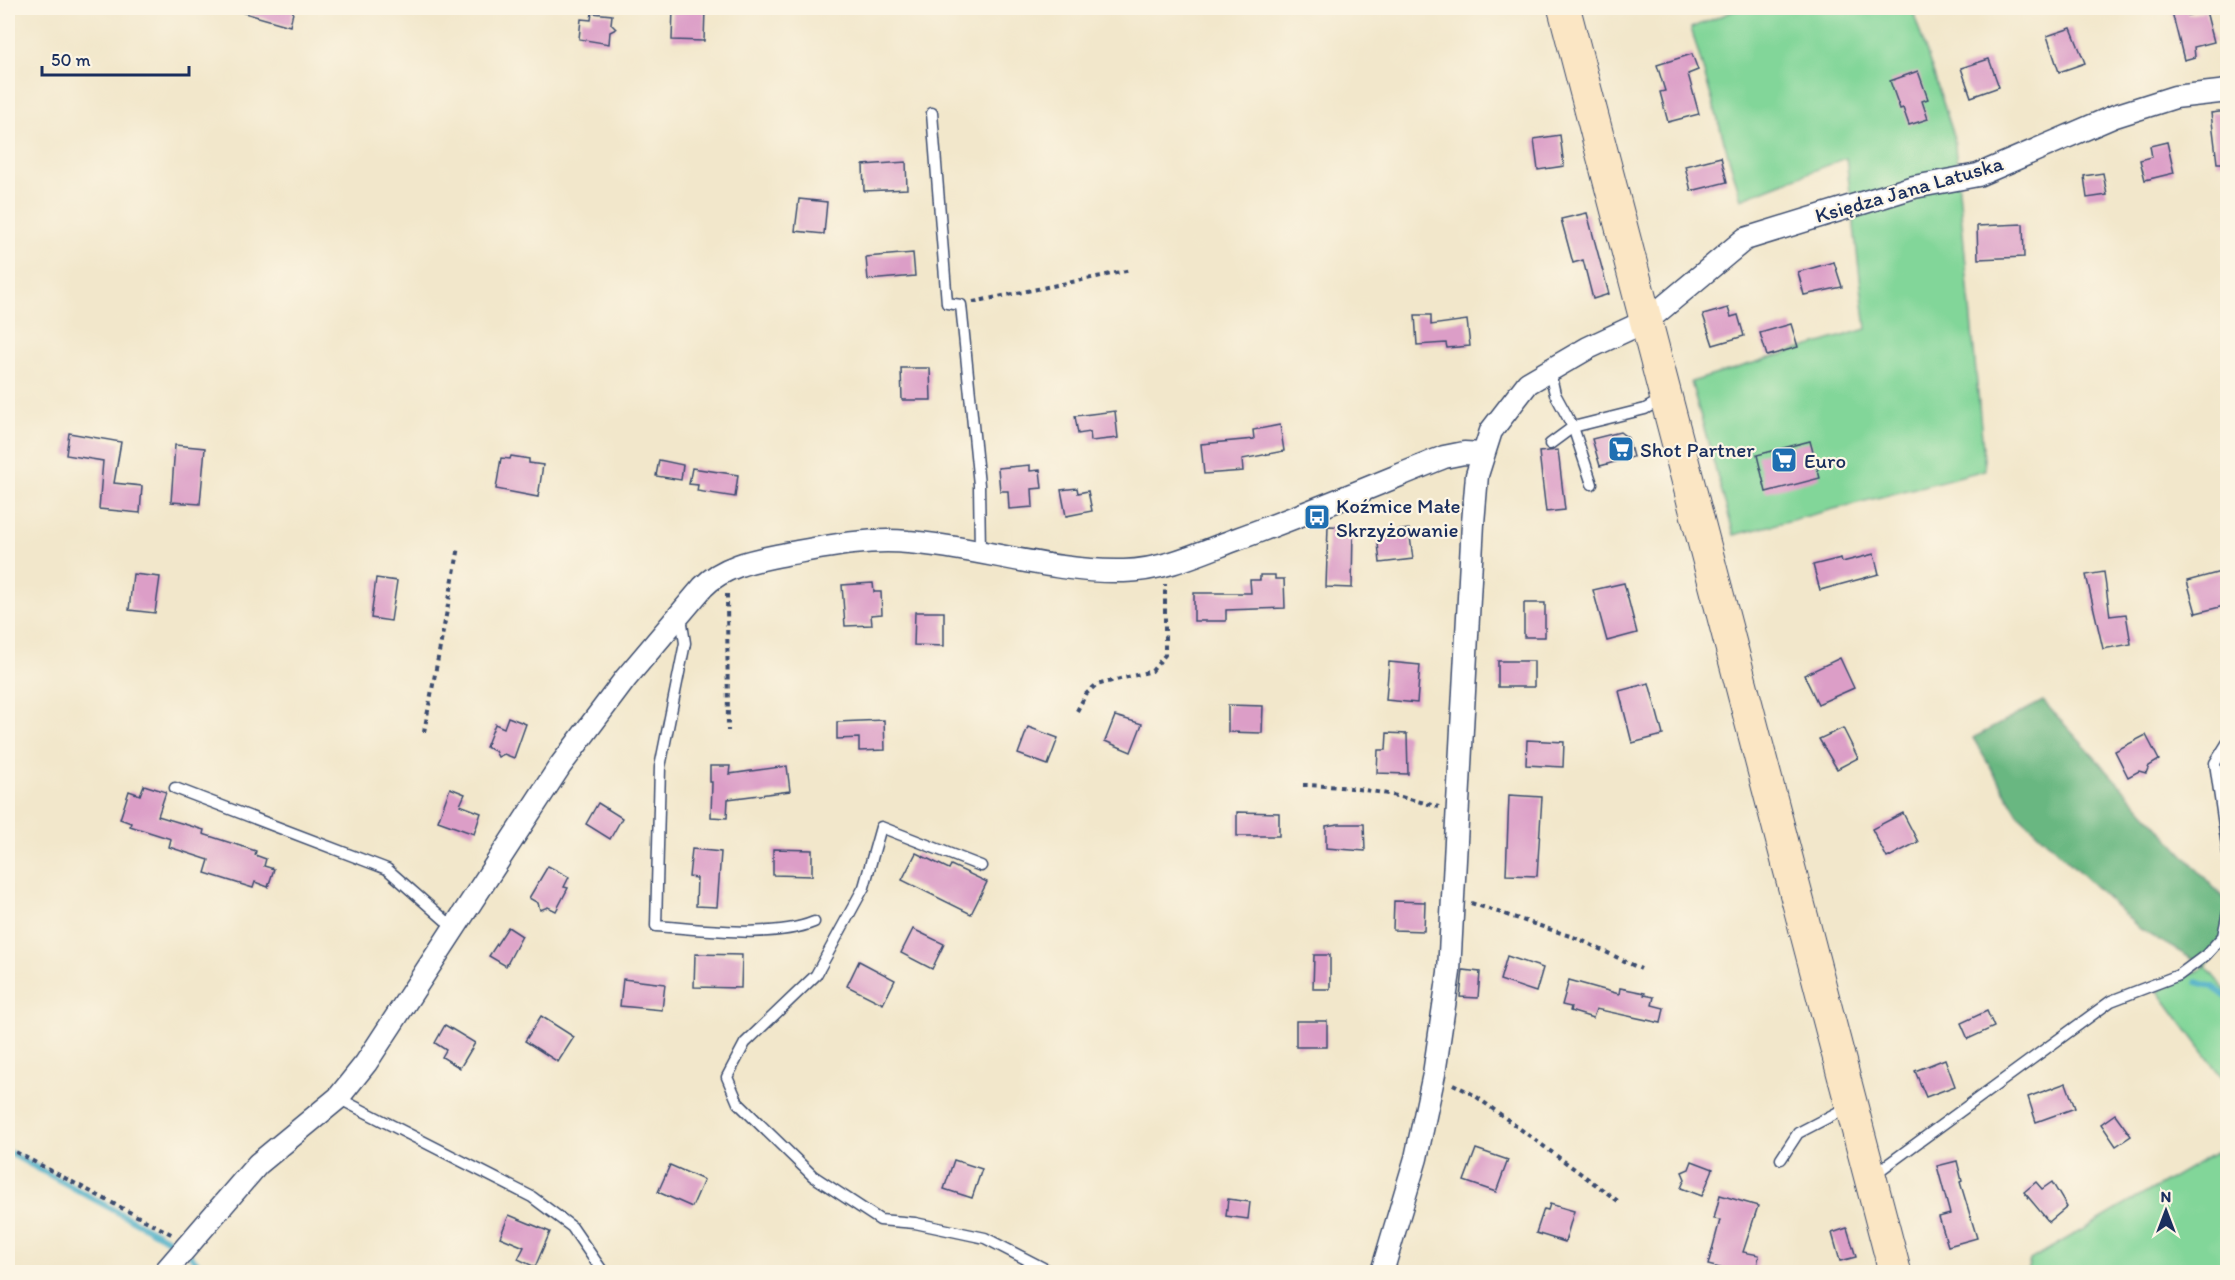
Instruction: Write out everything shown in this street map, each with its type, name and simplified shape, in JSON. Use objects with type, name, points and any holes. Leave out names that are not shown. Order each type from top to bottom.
[{"type":"main road","points":[[1564,8],[1899,1272]]},
{"type":"street","name":"Księdza Jana Latuska","points":[[1382,1272],[1416,1158],[1434,1074],[1449,972],[1477,475],[1491,431],[1500,417],[1528,383],[1549,368],[1648,320],[1745,239],[1914,187],[1978,175],[2115,116],[2175,97],[2228,91]]},
{"type":"street","points":[[165,1272],[258,1164],[338,1098],[366,1063],[560,766],[619,687],[709,580],[722,572],[774,556],[870,542],[906,541],[1096,570],[1123,571],[1165,565],[1255,533],[1444,457],[1464,453],[1483,454]]},
{"type":"lane","points":[[932,113],[946,303],[961,305],[980,485],[980,552]]},
{"type":"lane","points":[[1549,368],[1555,394],[1573,427],[1592,484]]},
{"type":"lane","points":[[1550,444],[1573,427],[1645,409],[1667,396]]},
{"type":"lane","points":[[680,614],[685,643],[660,767],[656,926],[726,931],[797,929],[814,922]]},
{"type":"lane","points":[[2228,742],[2215,763],[2228,853]]},
{"type":"lane","points":[[175,788],[387,869],[454,928]]},
{"type":"lane","points":[[981,866],[881,827],[864,887],[816,975],[745,1043],[727,1077],[738,1103],[813,1176],[880,1220],[915,1223],[985,1238],[1027,1262],[1051,1272]]},
{"type":"lane","points":[[1872,1176],[2111,1001],[2179,975],[2206,955],[2223,936],[2228,912]]},
{"type":"lane","points":[[338,1098],[532,1197],[572,1227],[603,1272]]},
{"type":"lane","points":[[1781,1159],[1798,1133],[1853,1104]]},
{"type":"lane","points":[[1022,1272],[1027,1262]]},
{"type":"path","points":[[961,305],[1131,270]]},
{"type":"path","points":[[424,732],[459,547]]},
{"type":"path","points":[[1077,711],[1086,694],[1096,685],[1152,671],[1165,656],[1165,565]]},
{"type":"path","points":[[722,572],[727,594],[728,731]]},
{"type":"path","points":[[1303,785],[1346,786],[1381,791],[1457,812]]},
{"type":"path","points":[[1453,898],[1579,939],[1641,969]]},
{"type":"path","points":[[1434,1074],[1474,1095],[1618,1201]]},
{"type":"path","points":[[8,1148],[189,1243]]},
{"type":"green space","points":[[1741,8],[1912,8],[1954,136],[1985,470],[1734,535],[1691,382],[1866,329],[1846,158],[1741,199],[1691,28]]},
{"type":"green space","points":[[2043,701],[2227,902],[2227,931],[2206,967],[2140,929],[2018,814],[1973,738]]},
{"type":"green space","points":[[2206,967],[2227,992],[2227,1084],[2158,991]]},
{"type":"green space","points":[[2227,1146],[2227,1272],[2027,1272],[2030,1260]]},
{"type":"building","points":[[242,8],[294,8],[290,26],[241,12]]},
{"type":"building","points":[[673,8],[705,8],[704,41],[672,40]]},
{"type":"building","points":[[2171,8],[2187,8],[2188,15],[2206,11],[2214,42],[2194,47],[2195,57],[2184,60]]},
{"type":"building","points":[[592,13],[612,15],[611,24],[616,29],[610,32],[609,44],[579,39],[581,19],[591,20]]},
{"type":"building","points":[[2071,28],[2085,63],[2059,72],[2047,36]]},
{"type":"building","points":[[1692,54],[1698,70],[1688,74],[1699,114],[1668,122],[1660,92],[1665,91],[1657,65]]},
{"type":"building","points":[[1989,59],[1999,87],[1971,97],[1961,68]]},
{"type":"building","points":[[1918,71],[1928,99],[1922,101],[1928,119],[1909,125],[1903,108],[1900,109],[1890,81]]},
{"type":"building","points":[[2228,111],[2228,163],[2217,163],[2211,113]]},
{"type":"building","points":[[1560,135],[1564,166],[1538,170],[1534,139]]},
{"type":"building","points":[[2167,142],[2174,173],[2145,180],[2140,160],[2152,157],[2150,146]]},
{"type":"building","points":[[1721,157],[1727,182],[1691,191],[1685,166]]},
{"type":"building","points":[[906,162],[907,189],[864,191],[863,165]]},
{"type":"building","points":[[2103,173],[2107,195],[2087,198],[2084,176]]},
{"type":"building","points":[[799,199],[827,202],[824,234],[795,231]]},
{"type":"building","points":[[1587,213],[1609,294],[1593,299],[1583,260],[1573,263],[1561,219]]},
{"type":"building","points":[[2023,224],[2024,257],[1978,259],[1977,226]]},
{"type":"building","points":[[913,253],[915,276],[868,280],[866,257]]},
{"type":"building","points":[[1834,262],[1842,287],[1804,295],[1798,272]]},
{"type":"building","points":[[1728,308],[1731,317],[1738,315],[1744,336],[1713,345],[1703,315]]},
{"type":"building","points":[[1415,315],[1431,315],[1431,325],[1467,320],[1470,346],[1447,348],[1446,343],[1417,345]]},
{"type":"building","points":[[1791,324],[1798,347],[1767,356],[1760,333]]},
{"type":"building","points":[[901,368],[930,368],[931,400],[902,400]]},
{"type":"building","points":[[1115,411],[1118,438],[1091,441],[1090,432],[1078,434],[1075,416]]},
{"type":"building","points":[[1280,425],[1284,451],[1242,459],[1243,471],[1204,474],[1201,444],[1254,439],[1253,430]]},
{"type":"building","points":[[1620,432],[1628,438],[1633,457],[1600,466],[1592,439]]},
{"type":"building","points":[[69,433],[121,442],[114,483],[142,486],[140,513],[99,509],[103,461],[66,455]]},
{"type":"building","points":[[1810,441],[1820,478],[1766,492],[1757,455]]},
{"type":"building","points":[[175,445],[205,448],[200,504],[171,502]]},
{"type":"building","points":[[1558,450],[1565,510],[1546,512],[1539,452]]},
{"type":"building","points":[[511,456],[529,459],[529,463],[543,465],[538,497],[496,489],[501,458],[510,459]]},
{"type":"building","points":[[659,460],[683,465],[681,480],[656,476]]},
{"type":"building","points":[[1030,465],[1030,471],[1040,470],[1042,488],[1032,489],[1033,507],[1009,509],[1008,491],[1000,491],[998,468]]},
{"type":"building","points":[[692,468],[738,475],[735,497],[697,491],[698,485],[689,484]]},
{"type":"building","points":[[1077,488],[1078,493],[1088,491],[1092,511],[1066,516],[1061,490]]},
{"type":"building","points":[[1328,526],[1353,527],[1352,588],[1326,587]]},
{"type":"building","points":[[1409,529],[1413,559],[1380,563],[1377,533]]},
{"type":"building","points":[[1874,554],[1879,574],[1820,590],[1813,565],[1841,558],[1842,562]]},
{"type":"building","points":[[2228,570],[2228,605],[2196,613],[2187,581]]},
{"type":"building","points":[[2104,572],[2110,616],[2126,614],[2131,644],[2103,649],[2086,575]]},
{"type":"building","points":[[133,574],[160,577],[155,613],[129,610]]},
{"type":"building","points":[[1260,575],[1275,575],[1275,579],[1284,579],[1285,608],[1226,610],[1226,621],[1194,621],[1194,593],[1251,593],[1250,580],[1260,580]]},
{"type":"building","points":[[376,578],[397,581],[391,621],[371,618]]},
{"type":"building","points":[[873,583],[874,592],[881,592],[882,614],[871,615],[872,625],[845,626],[842,585]]},
{"type":"building","points":[[1624,583],[1637,633],[1607,641],[1593,590]]},
{"type":"building","points":[[1524,603],[1545,603],[1545,637],[1524,637]]},
{"type":"building","points":[[915,612],[944,612],[944,646],[914,645]]},
{"type":"building","points":[[1840,658],[1854,688],[1818,704],[1804,675]]},
{"type":"building","points":[[1498,661],[1534,661],[1534,687],[1498,687]]},
{"type":"building","points":[[1389,662],[1420,665],[1417,703],[1386,700]]},
{"type":"building","points":[[1649,683],[1663,735],[1632,743],[1619,691]]},
{"type":"building","points":[[1228,705],[1263,706],[1262,733],[1228,732]]},
{"type":"building","points":[[1115,716],[1142,724],[1131,752],[1105,741]]},
{"type":"building","points":[[508,717],[526,724],[514,758],[504,754],[498,757],[495,751],[486,747],[495,724],[504,728]]},
{"type":"building","points":[[884,720],[885,750],[859,751],[859,738],[837,739],[837,722]]},
{"type":"building","points":[[1028,727],[1058,738],[1048,765],[1018,754]]},
{"type":"building","points":[[1843,728],[1858,758],[1837,769],[1819,739]]},
{"type":"building","points":[[1387,733],[1407,734],[1408,774],[1377,773],[1378,750],[1386,750]]},
{"type":"building","points":[[2146,735],[2159,760],[2149,766],[2146,773],[2139,771],[2128,777],[2115,751]]},
{"type":"building","points":[[1527,740],[1564,742],[1563,767],[1526,765]]},
{"type":"building","points":[[710,766],[730,766],[729,774],[787,766],[790,791],[728,799],[727,818],[711,817]]},
{"type":"building","points":[[144,785],[166,792],[158,816],[204,830],[203,834],[256,851],[255,855],[266,859],[264,866],[274,869],[268,887],[255,882],[253,888],[205,873],[209,860],[169,847],[171,839],[130,826],[131,823],[120,819],[129,791],[140,795]]},
{"type":"building","points":[[450,788],[465,794],[460,805],[481,813],[474,834],[438,821]]},
{"type":"building","points":[[1509,795],[1542,797],[1537,876],[1506,875]]},
{"type":"building","points":[[598,803],[622,818],[610,839],[586,824]]},
{"type":"building","points":[[1237,812],[1279,813],[1279,836],[1237,836]]},
{"type":"building","points":[[1903,813],[1918,842],[1887,858],[1872,829]]},
{"type":"building","points":[[1364,824],[1365,851],[1326,848],[1326,826]]},
{"type":"building","points":[[692,849],[721,852],[717,907],[696,906],[697,878],[689,877]]},
{"type":"building","points":[[773,849],[812,850],[812,876],[773,875]]},
{"type":"building","points":[[916,853],[949,869],[951,865],[987,882],[971,914],[902,880]]},
{"type":"building","points":[[548,866],[569,877],[564,887],[568,888],[556,911],[548,907],[540,910],[538,903],[529,898]]},
{"type":"building","points":[[1394,901],[1425,902],[1424,931],[1393,930]]},
{"type":"building","points":[[508,927],[522,936],[506,966],[489,956]]},
{"type":"building","points":[[913,929],[944,944],[932,969],[901,953]]},
{"type":"building","points":[[695,954],[742,955],[741,988],[694,987]]},
{"type":"building","points":[[1314,955],[1330,955],[1330,989],[1313,989]]},
{"type":"building","points":[[1507,956],[1543,968],[1536,992],[1500,980]]},
{"type":"building","points":[[859,961],[895,980],[883,1004],[847,986]]},
{"type":"building","points":[[1463,970],[1480,972],[1478,998],[1460,997]]},
{"type":"building","points":[[623,979],[665,984],[662,1010],[620,1006]]},
{"type":"building","points":[[1569,980],[1619,994],[1620,988],[1654,997],[1652,1005],[1664,1008],[1661,1023],[1596,1009],[1593,1018],[1570,1011],[1571,1007],[1562,1005]]},
{"type":"building","points":[[1987,1011],[1994,1027],[1968,1039],[1961,1023]]},
{"type":"building","points":[[541,1016],[574,1037],[558,1062],[525,1041]]},
{"type":"building","points":[[1296,1021],[1327,1021],[1327,1047],[1296,1047]]},
{"type":"building","points":[[445,1025],[475,1043],[460,1068],[442,1057],[446,1050],[435,1043]]},
{"type":"building","points":[[1945,1059],[1955,1086],[1926,1097],[1915,1071]]},
{"type":"building","points":[[2066,1083],[2075,1108],[2036,1122],[2028,1097]]},
{"type":"building","points":[[2115,1114],[2131,1136],[2116,1146],[2101,1124]]},
{"type":"building","points":[[1476,1149],[1508,1160],[1496,1192],[1464,1181]]},
{"type":"building","points":[[954,1160],[982,1169],[972,1198],[944,1189]]},
{"type":"building","points":[[1692,1161],[1713,1169],[1702,1196],[1681,1188],[1685,1179],[1682,1172],[1689,1169]]},
{"type":"building","points":[[1957,1161],[1962,1181],[1960,1182],[1977,1238],[1948,1246],[1939,1217],[1950,1214],[1937,1166]]},
{"type":"building","points":[[670,1165],[704,1180],[692,1207],[658,1192]]},
{"type":"building","points":[[2036,1182],[2042,1189],[2052,1182],[2067,1207],[2049,1222],[2024,1192]]},
{"type":"building","points":[[1720,1195],[1758,1206],[1743,1252],[1759,1255],[1756,1272],[1735,1272],[1708,1265],[1720,1220],[1714,1219]]},
{"type":"building","points":[[1228,1199],[1250,1202],[1248,1219],[1226,1216]]},
{"type":"building","points":[[1550,1204],[1574,1211],[1565,1242],[1536,1233],[1544,1209],[1548,1210]]},
{"type":"building","points":[[509,1215],[550,1232],[535,1267],[518,1259],[524,1247],[500,1237]]},
{"type":"building","points":[[1847,1228],[1856,1257],[1840,1261],[1832,1233]]},
{"type":"waterway","points":[[2197,982],[2213,987],[2228,998]]},
{"type":"waterway","points":[[8,1152],[176,1244]]},
{"type":"waterway","points":[[191,1256],[205,1272]]},
{"type":"place","name":"Shot Partner","points":[[1621,449]]},
{"type":"place","name":"Euro","points":[[1784,460]]},
{"type":"place","name":"Koźmice Małe Skrzyżowanie","points":[[1317,517]]}]
